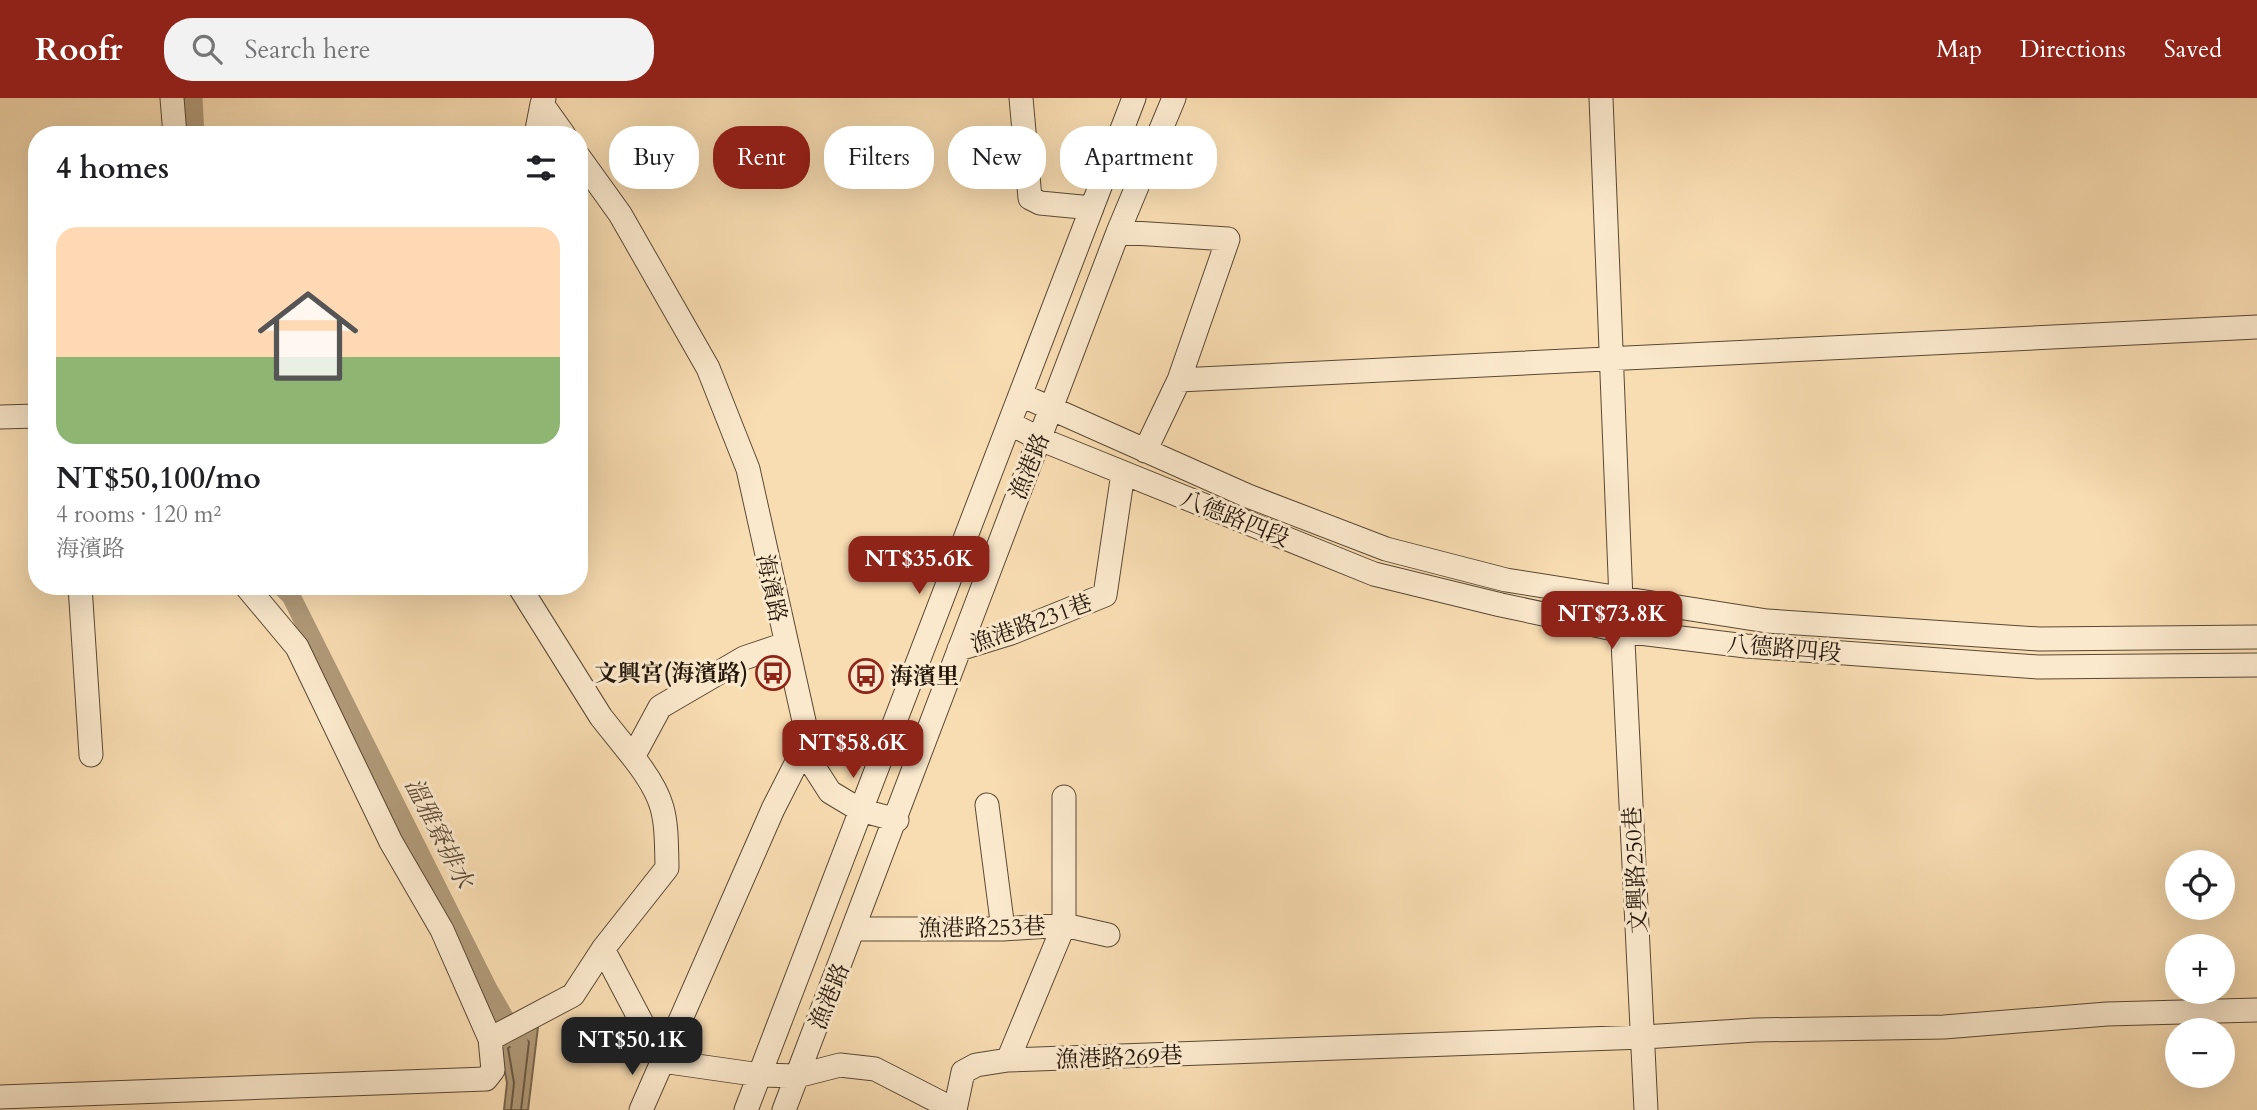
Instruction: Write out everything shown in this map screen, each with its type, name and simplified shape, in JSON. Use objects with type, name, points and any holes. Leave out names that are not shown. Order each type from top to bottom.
[{"type":"street","points":[[172,98],[174,126]]},
{"type":"street","points":[[1021,98],[1030,198],[1040,203],[1092,208]]},
{"type":"street","name":"漁港路","points":[[746,1110],[1134,98]]},
{"type":"street","name":"漁港路","points":[[784,1110],[897,820],[959,649],[1118,232],[1174,98]]},
{"type":"street","name":"文興路250巷","points":[[1601,98],[1621,600],[1646,1110]]},
{"type":"street","points":[[538,126],[543,101]]},
{"type":"street","points":[[543,101],[558,126]]},
{"type":"street","name":"海濱路","points":[[588,170],[620,214],[708,368],[748,469],[804,721],[803,750],[774,809],[641,1110]]},
{"type":"street","points":[[1118,232],[1228,239],[1179,380],[1145,451]]},
{"type":"street","points":[[1179,380],[2257,327]]},
{"type":"street","name":"八德路四段","points":[[1021,395],[1248,496],[1386,549],[1506,580],[1767,621],[2039,639],[2257,637]]},
{"type":"street","points":[[0,417],[28,416]]},
{"type":"street","name":"八德路四段","points":[[1011,424],[1040,439],[1374,573],[1623,631],[1746,646],[2038,667],[2257,665]]},
{"type":"street","name":"漁港路231巷","points":[[959,649],[1011,633],[1105,595],[1124,473]]},
{"type":"street","points":[[1548,615],[1551,588]]},
{"type":"street","points":[[81,595],[91,755]]},
{"type":"street","points":[[0,1097],[486,1079],[493,1070],[490,1039],[442,930],[391,842],[297,647],[254,595]]},
{"type":"street","points":[[490,1039],[573,995],[603,949],[667,869],[666,823],[656,786],[601,717],[525,595]]},
{"type":"street","points":[[2038,667],[2039,639]]},
{"type":"street","points":[[633,757],[660,707],[744,658],[785,644]]},
{"type":"street","points":[[803,750],[830,792],[860,810],[897,820]]},
{"type":"street","points":[[1008,1060],[1064,925],[1064,797]]},
{"type":"street","points":[[987,806],[1003,929]]},
{"type":"street","name":"漁港路253巷","points":[[855,929],[1003,929],[1064,925],[1108,935]]},
{"type":"street","points":[[603,949],[663,1061]]},
{"type":"street","name":"漁港路269巷","points":[[663,1061],[760,1074],[797,1076],[840,1065],[875,1069],[955,1110],[963,1072],[976,1065],[1008,1060],[1644,1037],[1755,1030],[1944,1027],[2107,1014],[2257,1010]]},
{"type":"water","points":[[535,1025],[538,1027],[528,1110],[504,1110],[507,1083],[500,1045]]},
{"type":"waterway","name":"溫雅寮排水","points":[[193,98],[195,126]]},
{"type":"waterway","name":"溫雅寮排水","points":[[290,595],[488,989],[518,1041]]},
{"type":"place","name":"文興宮(海濱路)","points":[[773,673]]},
{"type":"place","name":"海濱里","points":[[866,676]]}]
